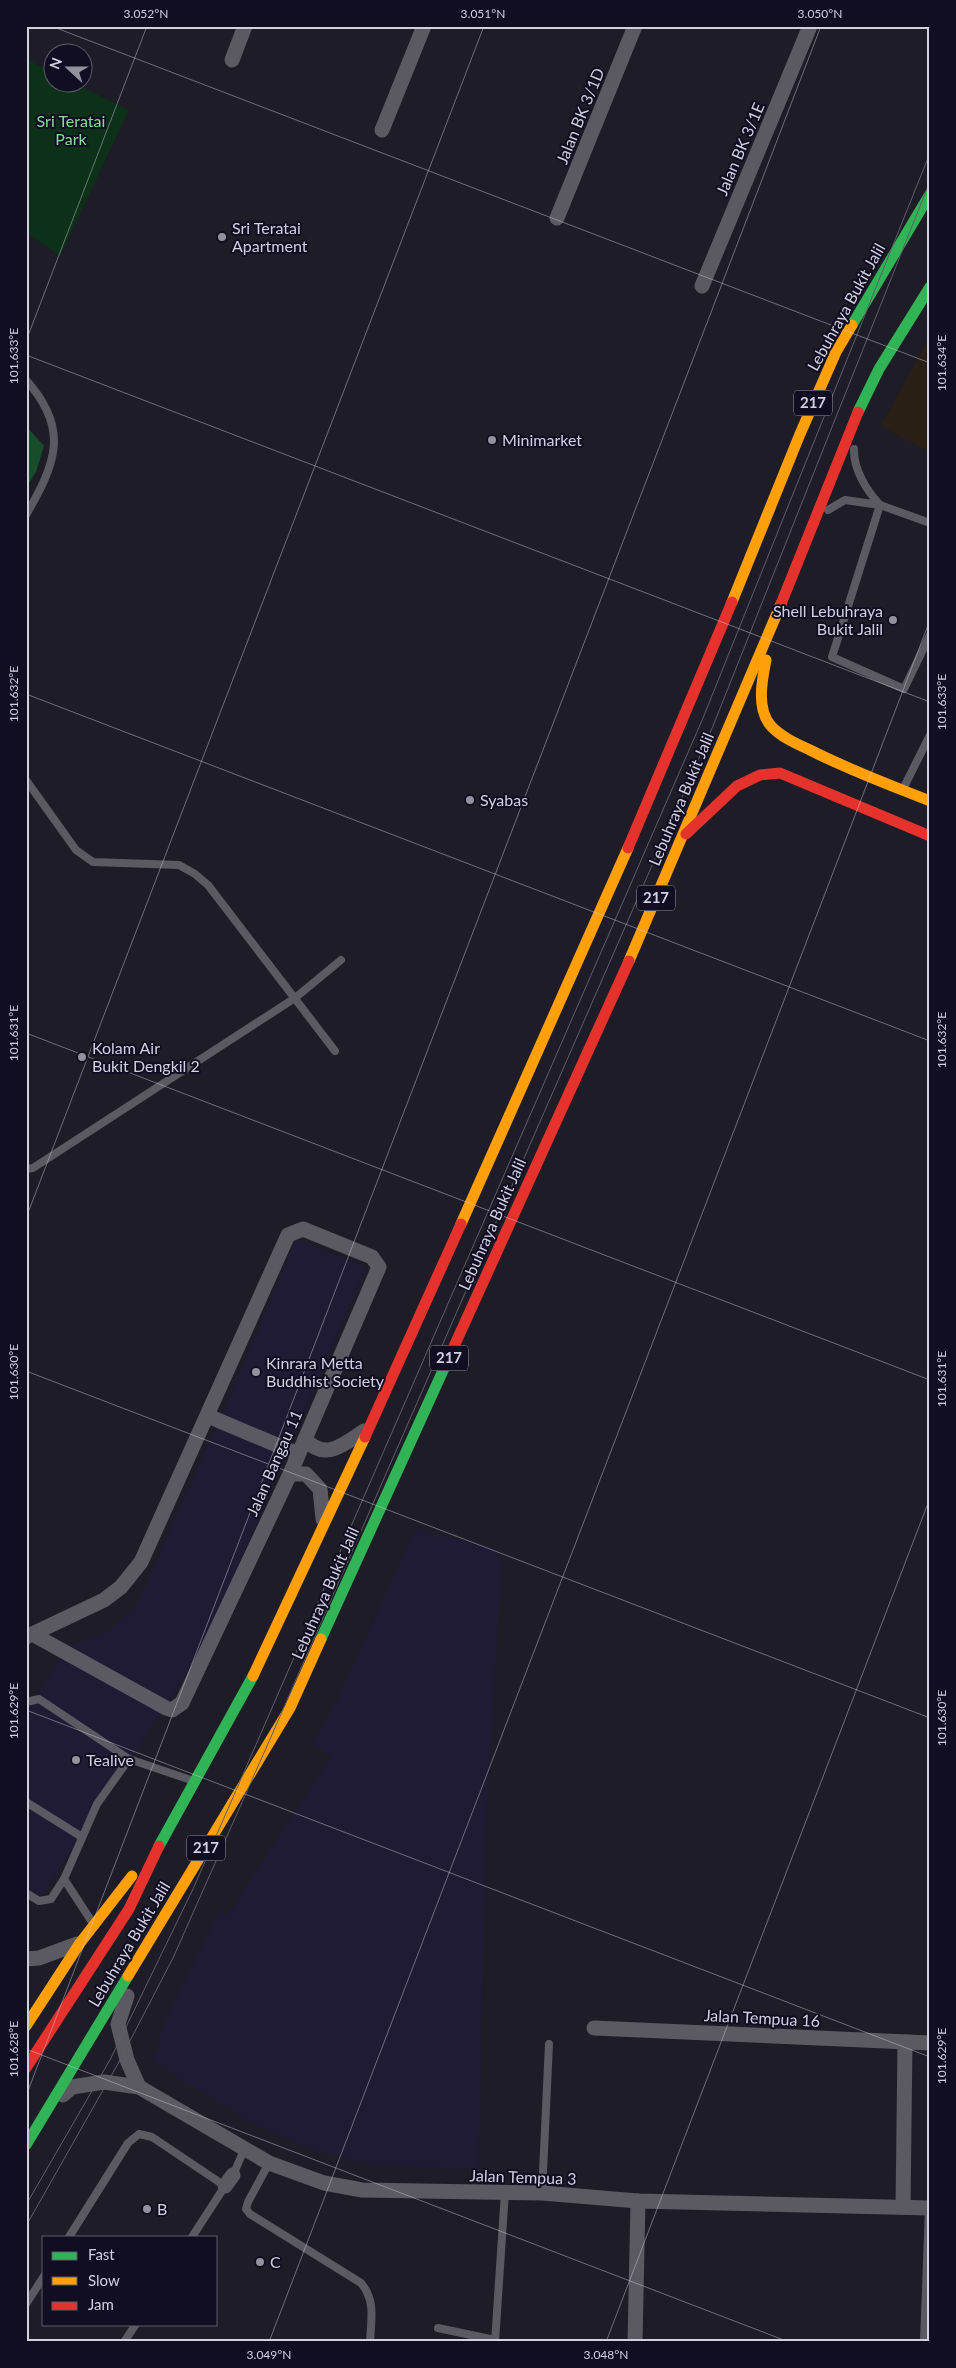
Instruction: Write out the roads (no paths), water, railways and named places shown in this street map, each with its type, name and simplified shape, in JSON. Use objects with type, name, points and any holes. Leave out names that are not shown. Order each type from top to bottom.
[{"type":"main road","name":"Lebuhraya Bukit Jalil","points":[[165,1833],[246,1692],[369,1427],[602,910],[726,619],[800,434],[836,352],[930,194]]},
{"type":"main road","name":"Lebuhraya Bukit Jalil","points":[[26,2145],[290,1708],[682,838],[777,614],[857,414],[879,370],[930,287]]},
{"type":"main road","points":[[777,614],[761,683],[762,704],[772,726],[802,746],[930,801]]},
{"type":"main road","points":[[682,838],[736,786],[760,775],[780,773],[894,811],[930,836]]},
{"type":"main road","points":[[894,811],[902,790]]},
{"type":"main road","points":[[27,2022],[80,1943],[165,1833]]},
{"type":"main road","points":[[26,2068],[129,1909],[165,1833]]},
{"type":"street","points":[[232,60],[245,26]]},
{"type":"street","points":[[382,130],[424,26]]},
{"type":"street","name":"Jalan BK 3/1D","points":[[557,218],[635,26]]},
{"type":"street","name":"Jalan BK 3/1E","points":[[702,286],[810,26]]},
{"type":"street","name":"Jalan Bangau 11","points":[[302,1229],[372,1257],[379,1266],[290,1474],[182,1703],[172,1710],[166,1708],[30,1636],[104,1600],[120,1587],[141,1562],[288,1235],[302,1229]]},
{"type":"street","points":[[208,1416],[298,1454]]},
{"type":"street","points":[[305,1439],[312,1446],[325,1450],[336,1449],[369,1427]]},
{"type":"street","points":[[290,1474],[306,1474],[320,1488],[324,1524]]},
{"type":"street","points":[[26,1959],[39,1958],[80,1943]]},
{"type":"street","points":[[140,2087],[127,2060],[118,2024],[129,1988],[149,1943]]},
{"type":"street","name":"Jalan Tempua 16","points":[[594,2028],[930,2043]]},
{"type":"street","points":[[903,2208],[905,2042]]},
{"type":"street","name":"Jalan Tempua 3","points":[[50,2107],[72,2087],[104,2082],[140,2087],[269,2163],[324,2183],[362,2190],[542,2193],[638,2201],[929,2208]]},
{"type":"street","points":[[635,2342],[638,2201]]},
{"type":"lane","points":[[26,380],[37,392],[51,414],[55,435],[51,463],[38,496],[26,515]]},
{"type":"lane","points":[[857,414],[854,454],[857,469],[870,494],[880,505]]},
{"type":"lane","points":[[813,524],[832,507],[845,500],[880,505],[930,523]]},
{"type":"lane","points":[[880,505],[832,657],[904,689],[930,634]]},
{"type":"lane","points":[[902,790],[930,735]]},
{"type":"lane","points":[[26,780],[76,850],[93,862],[179,865],[195,874],[208,886],[335,1051]]},
{"type":"lane","points":[[26,1169],[33,1168],[295,998],[341,960]]},
{"type":"lane","points":[[26,1702],[39,1699],[129,1759],[196,1782]]},
{"type":"lane","points":[[26,1893],[38,1901],[51,1899],[64,1879],[97,1804],[129,1759]]},
{"type":"lane","points":[[26,1802],[82,1837]]},
{"type":"lane","points":[[64,1879],[94,1925]]},
{"type":"lane","points":[[542,2193],[550,2044]]},
{"type":"lane","points":[[69,2236],[128,2143],[139,2134],[152,2137],[229,2180]]},
{"type":"lane","points":[[193,2236],[229,2180],[244,2150]]},
{"type":"lane","points":[[269,2163],[246,2209],[250,2214],[361,2283],[369,2292],[372,2304],[370,2342]]},
{"type":"lane","points":[[438,2328],[495,2341],[505,2192]]},
{"type":"lane","points":[[924,2342],[929,2208]]},
{"type":"lane","points":[[26,2304],[42,2279]]},
{"type":"lane","points":[[124,2342],[135,2326]]},
{"type":"tram line","points":[[26,2205],[111,2058],[193,1889],[703,718],[930,153]]},
{"type":"tram line","points":[[26,2226],[119,2062],[173,1958],[267,1746],[713,726],[930,181]]},
{"type":"place","name":"Sri Teratai Apartment","points":[[222,237]]},
{"type":"place","name":"Minimarket","points":[[492,440]]},
{"type":"place","name":"Shell Lebuhraya Bukit Jalil","points":[[893,620]]},
{"type":"place","name":"Syabas","points":[[470,800]]},
{"type":"place","name":"Kolam Air Bukit Dengkil 2","points":[[82,1057]]},
{"type":"place","name":"Kinrara Metta Buddhist Society","points":[[256,1372]]},
{"type":"place","name":"Tealive","points":[[76,1760]]},
{"type":"place","name":"B","points":[[147,2209]]},
{"type":"place","name":"C","points":[[260,2262]]},
{"type":"park label","name":"Sri Teratai Park","points":[[71,130]]}]
